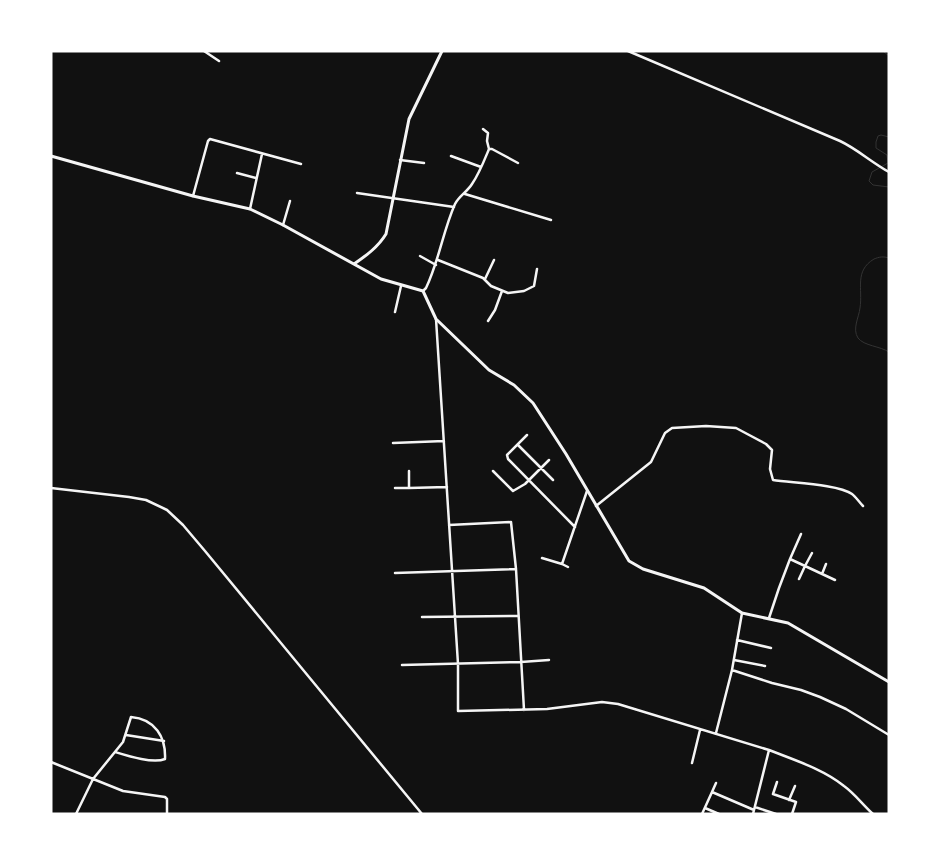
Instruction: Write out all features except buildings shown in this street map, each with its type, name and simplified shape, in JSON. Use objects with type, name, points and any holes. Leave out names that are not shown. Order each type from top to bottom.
[{"type":"street","points":[[204,51],[219,61]]},
{"type":"street","points":[[354,264],[370,253],[383,239],[388,227],[409,119],[442,51]]},
{"type":"street","points":[[628,51],[840,141],[889,172]]},
{"type":"street","points":[[423,291],[438,260],[454,207],[460,196],[465,194],[472,184],[489,150],[486,142],[488,133],[483,129]]},
{"type":"street","points":[[193,196],[209,140],[212,139],[301,164]]},
{"type":"street","points":[[489,150],[492,149],[518,163]]},
{"type":"street","points":[[250,209],[262,154]]},
{"type":"street","points":[[51,156],[193,196],[250,209],[381,279],[423,291]]},
{"type":"street","points":[[451,156],[481,167]]},
{"type":"street","points":[[400,160],[424,163]]},
{"type":"street","points":[[237,173],[256,178]]},
{"type":"street","points":[[357,193],[454,207]]},
{"type":"street","points":[[465,194],[551,220]]},
{"type":"street","points":[[283,225],[290,201]]},
{"type":"street","points":[[420,256],[436,265]]},
{"type":"street","points":[[438,260],[484,279],[491,286],[502,291],[514,293],[524,291],[532,286],[537,269]]},
{"type":"street","points":[[484,279],[494,260]]},
{"type":"street","points":[[395,312],[401,286]]},
{"type":"street","points":[[423,291],[436,319],[489,370],[514,385],[527,396],[553,432],[629,561],[643,569],[704,588],[742,613],[788,623],[889,682]]},
{"type":"street","points":[[488,321],[495,310],[502,291]]},
{"type":"street","points":[[436,319],[458,664],[458,711],[524,710],[612,702],[769,750],[836,781],[844,786],[873,814]]},
{"type":"street","points":[[596,506],[651,462],[665,433],[672,428],[706,426],[736,428],[766,444],[772,450],[770,470],[773,480],[825,486],[848,492],[863,506]]},
{"type":"street","points":[[528,435],[507,455],[508,459],[575,527]]},
{"type":"street","points":[[393,443],[444,440]]},
{"type":"street","points":[[518,445],[553,480]]},
{"type":"street","points":[[493,471],[512,491],[529,481],[549,460]]},
{"type":"street","points":[[409,471],[409,488]]},
{"type":"street","points":[[395,488],[447,487]]},
{"type":"street","points":[[51,488],[129,496],[146,500],[167,510],[183,525],[205,551],[422,814]]},
{"type":"street","points":[[562,564],[587,491]]},
{"type":"street","points":[[449,525],[511,522],[516,569],[524,710]]},
{"type":"street","points":[[770,618],[779,588],[801,534]]},
{"type":"street","points":[[799,579],[812,553]]},
{"type":"street","points":[[542,558],[568,567]]},
{"type":"street","points":[[790,559],[835,580]]},
{"type":"street","points":[[822,574],[826,564]]},
{"type":"street","points":[[394,573],[516,569]]},
{"type":"street","points":[[716,734],[732,670],[742,613]]},
{"type":"street","points":[[422,617],[518,616]]},
{"type":"street","points":[[737,640],[771,648]]},
{"type":"street","points":[[402,665],[549,660]]},
{"type":"street","points":[[734,660],[766,666]]},
{"type":"street","points":[[732,670],[820,697],[846,709],[889,735]]},
{"type":"street","points":[[76,814],[93,780],[126,736],[130,718],[135,717],[150,724],[160,734],[164,741],[165,760],[138,758],[115,752]]},
{"type":"street","points":[[692,763],[700,730]]},
{"type":"street","points":[[126,736],[164,741]]},
{"type":"street","points":[[754,810],[769,750]]},
{"type":"street","points":[[51,762],[124,791],[165,797],[167,799],[167,814]]},
{"type":"street","points":[[777,782],[773,794],[796,803],[792,814]]},
{"type":"street","points":[[702,814],[716,783]]},
{"type":"street","points":[[789,800],[794,786]]},
{"type":"street","points":[[712,792],[754,810],[776,814]]},
{"type":"street","points":[[704,808],[719,814]]},
{"type":"waterway","points":[[883,51],[889,56]]},
{"type":"waterway","points":[[889,137],[878,136],[876,148],[887,155],[888,163],[872,172],[869,181],[873,185],[889,187]]},
{"type":"waterway","points":[[889,258],[881,257],[874,259],[864,269],[861,281],[860,308],[856,323],[856,334],[861,341],[889,352]]}]
